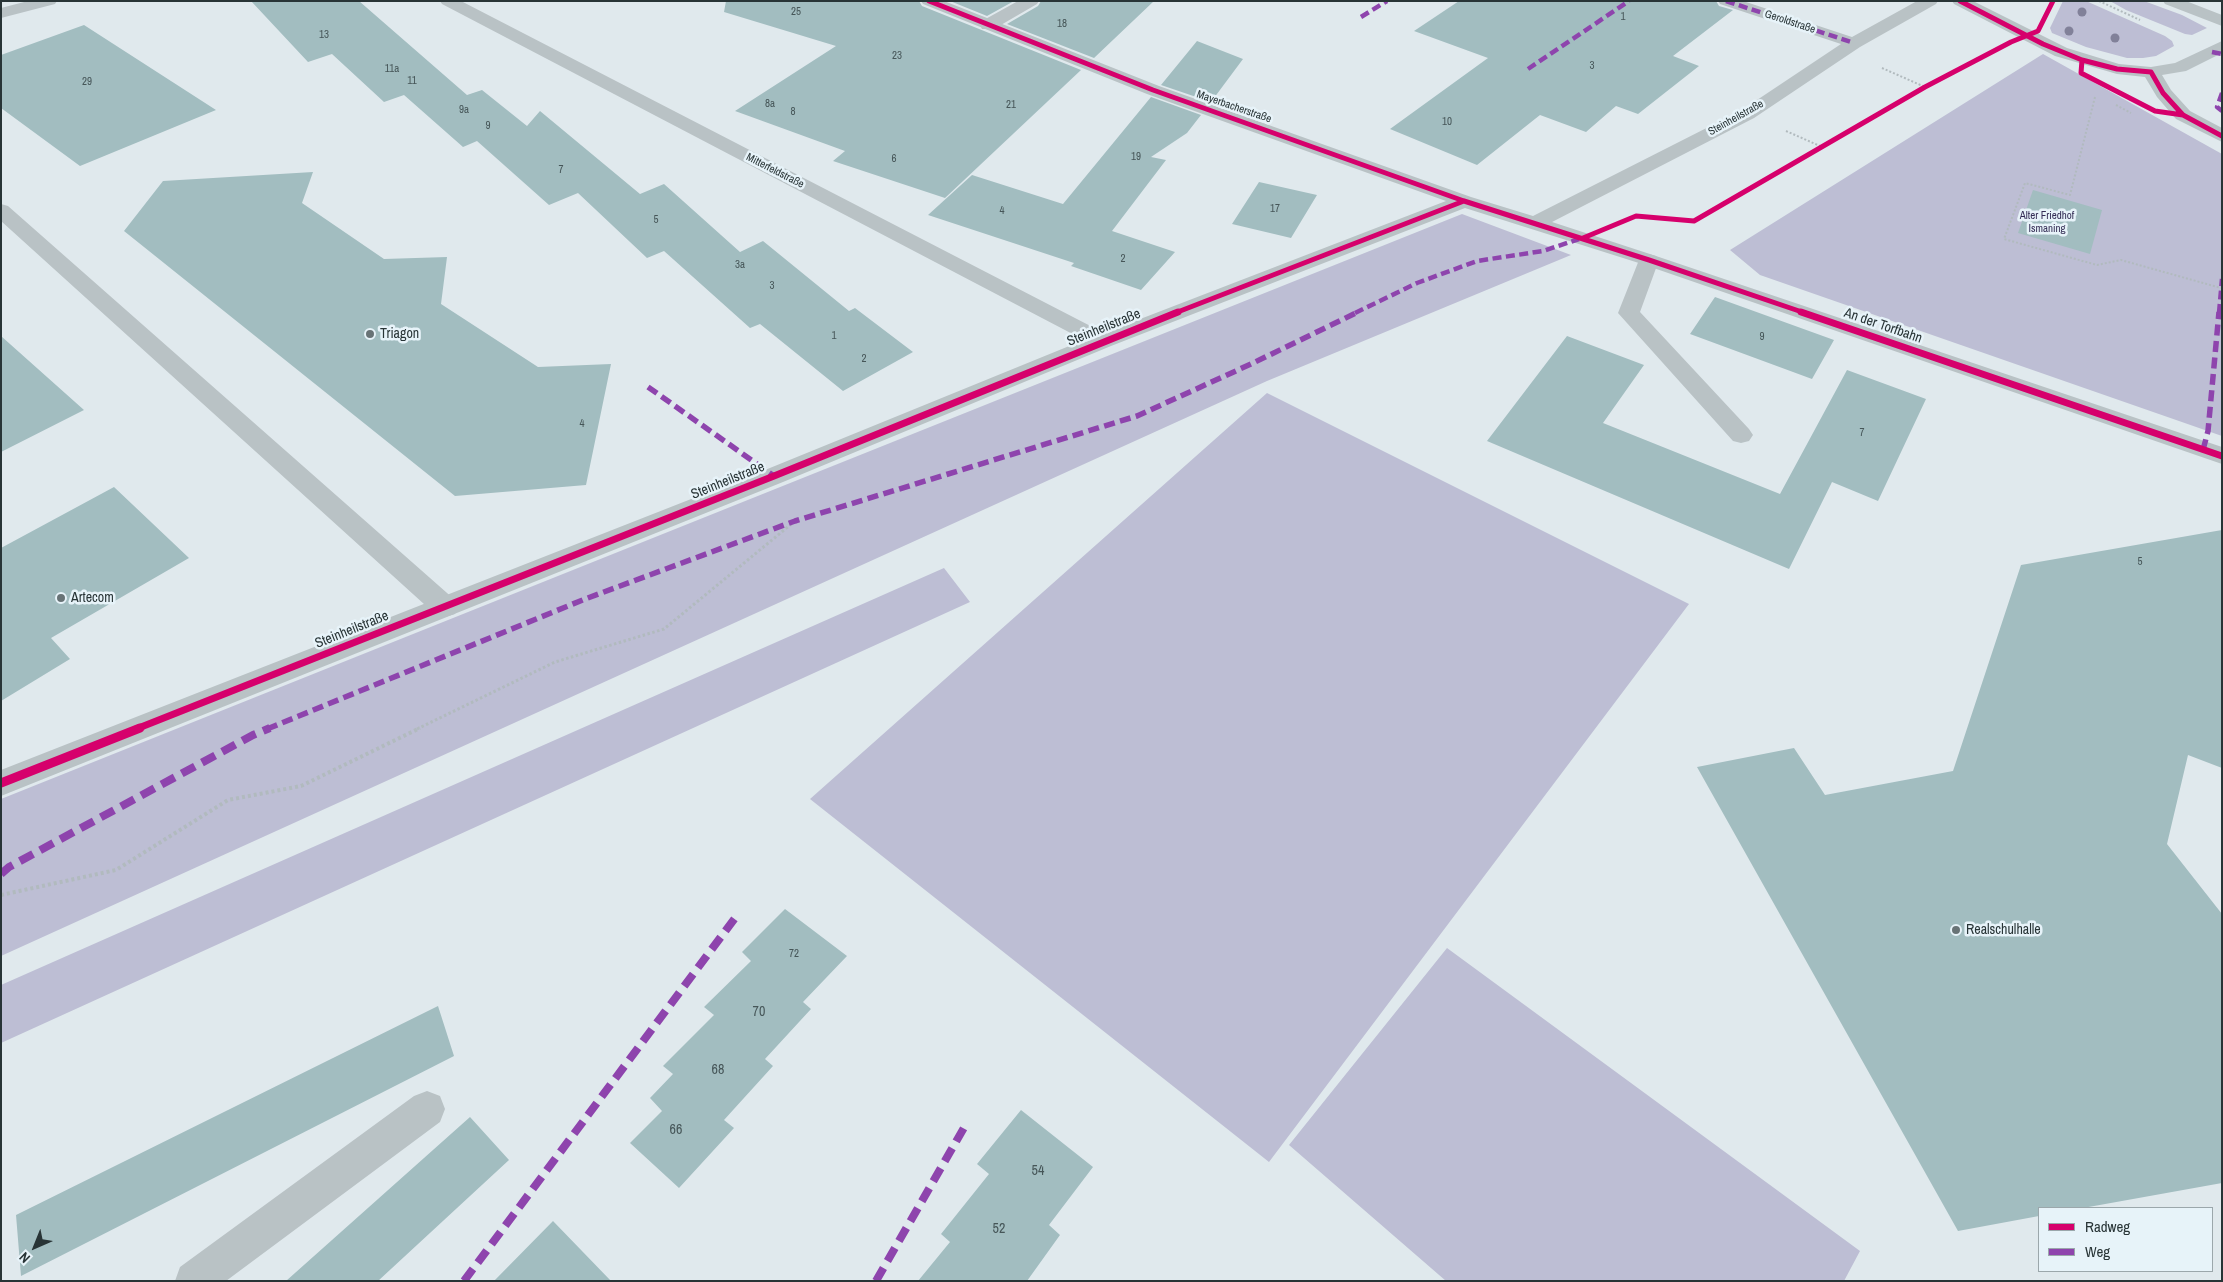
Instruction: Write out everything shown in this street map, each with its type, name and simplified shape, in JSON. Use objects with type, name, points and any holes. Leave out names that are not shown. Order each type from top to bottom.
[{"type":"street","points":[[1,13],[49,1]]},
{"type":"street","name":"Mitterfeldstraße","points":[[448,1],[1103,341]]},
{"type":"street","name":"Mayerbacherstraße","points":[[929,1],[1153,90],[1464,201],[1535,223]]},
{"type":"street","points":[[988,25],[1031,1]]},
{"type":"street","name":"Geroldstraße","points":[[1726,1],[1854,43]]},
{"type":"street","name":"Steinheilstraße","points":[[1535,223],[1748,114],[1854,43],[1930,1]]},
{"type":"street","points":[[1960,1],[2043,44],[2082,60],[2116,69],[2151,72],[2180,67],[2222,46]]},
{"type":"street","points":[[2171,1],[2222,21]]},
{"type":"street","points":[[2151,72],[2162,93],[2183,115],[2222,136]]},
{"type":"street","name":"Steinheilstraße","points":[[1,783],[774,476],[1103,341],[1464,201]]},
{"type":"street","points":[[1,210],[445,607]]},
{"type":"street","name":"An der Torfbahn","points":[[1535,223],[1649,260],[2222,456]]},
{"type":"street","points":[[1649,260],[1628,313],[1741,435]]},
{"type":"street","points":[[194,1281],[428,1109]]},
{"type":"path","points":[[1917,91],[1933,82]]},
{"type":"path","points":[[2096,94],[2070,195],[2025,183],[2004,239],[2097,264],[2121,260],[2221,288]]},
{"type":"path","points":[[2113,103],[2138,117]]},
{"type":"path","points":[[1811,152],[1828,142]]},
{"type":"path","points":[[1,895],[116,870],[228,800],[301,786],[554,662],[664,630],[795,521]]},
{"type":"green space","points":[[2063,1],[2086,1],[2165,36],[2172,41],[2174,46],[2156,56],[2143,58],[2127,58],[2086,47],[2052,33],[2050,28]]},
{"type":"green space","points":[[2110,1],[2144,1],[2182,15],[2207,28],[2192,35],[2185,34],[2126,10]]},
{"type":"green space","name":"Alter Friedhof Ismaning","points":[[2043,54],[2222,154],[2222,436],[1760,275],[1730,250]]},
{"type":"green space","points":[[1462,214],[1571,255],[1267,381],[1,956],[1,799]]},
{"type":"green space","points":[[1267,393],[1689,604],[1269,1162],[810,799]]},
{"type":"green space","points":[[944,568],[970,602],[1,1043],[1,985]]},
{"type":"green space","points":[[1447,948],[1860,1251],[1844,1281],[1446,1281],[1289,1145]]},
{"type":"building","points":[[251,1],[359,1],[467,95],[482,90],[527,126],[540,111],[640,194],[664,184],[740,252],[763,241],[849,311],[855,308],[913,352],[843,391],[760,324],[750,328],[664,251],[647,258],[578,193],[549,205],[477,141],[463,147],[404,95],[384,102],[332,54],[308,62]]},
{"type":"building","points":[[726,1],[919,1],[922,6],[1081,70],[945,198],[833,161],[845,151],[735,111],[836,46],[724,12]]},
{"type":"building","points":[[950,1],[1014,1],[987,16]]},
{"type":"building","points":[[1041,1],[1154,1],[1094,58],[1007,24],[1038,6]]},
{"type":"building","points":[[1459,1],[1716,1],[1719,6],[1733,10],[1673,56],[1699,66],[1638,114],[1616,106],[1586,132],[1540,115],[1477,165],[1390,129],[1488,58],[1414,31]]},
{"type":"building","points":[[84,25],[216,110],[80,166],[1,108],[1,55]]},
{"type":"building","points":[[1197,41],[1243,59],[1211,102],[1161,85]]},
{"type":"building","points":[[1151,97],[1201,115],[1187,133],[1151,157],[1166,160],[1112,231],[1175,252],[1141,290],[1071,266],[1074,263],[928,215],[972,175],[1063,204]]},
{"type":"building","name":"Triagon","points":[[313,172],[302,203],[384,259],[447,257],[441,304],[538,367],[611,364],[586,485],[455,496],[124,231],[163,181]]},
{"type":"building","points":[[1259,182],[1317,195],[1291,238],[1232,224]]},
{"type":"building","points":[[2033,190],[2102,210],[2090,254],[2018,233]]},
{"type":"building","points":[[1715,297],[1834,340],[1812,379],[1690,334]]},
{"type":"building","points":[[1,336],[84,410],[1,452]]},
{"type":"building","points":[[1567,336],[1644,365],[1603,423],[1780,494],[1847,370],[1926,399],[1878,501],[1832,482],[1789,569],[1487,441]]},
{"type":"building","name":"Artecom","points":[[114,487],[189,558],[51,638],[70,659],[1,701],[1,548]]},
{"type":"building","name":"Realschulhalle","points":[[2222,530],[2222,768],[2188,755],[2167,844],[2222,914],[2222,1183],[2089,1207],[2038,1207],[2038,1216],[1958,1231],[1697,767],[1794,748],[1825,795],[1953,771],[2021,565]]},
{"type":"building","points":[[785,909],[847,956],[803,1002],[811,1009],[765,1059],[773,1066],[724,1120],[734,1128],[679,1188],[630,1143],[662,1111],[650,1098],[673,1074],[663,1066],[714,1015],[704,1007],[751,961],[742,952]]},
{"type":"building","points":[[438,1006],[454,1056],[21,1276],[16,1215]]},
{"type":"building","points":[[1021,1110],[1093,1167],[1049,1225],[1060,1235],[1027,1281],[918,1281],[950,1242],[941,1234],[989,1174],[977,1164]]},
{"type":"building","points":[[470,1117],[509,1160],[378,1281],[286,1281]]},
{"type":"building","points":[[553,1221],[611,1281],[494,1281]]},
{"type":"marked path","points":[[1361,17],[1387,1]]},
{"type":"marked path","points":[[1528,69],[1629,1]]},
{"type":"marked path","points":[[1726,1],[1854,43]]},
{"type":"marked path","points":[[2212,52],[2222,54]]},
{"type":"marked path","points":[[2222,93],[2217,107],[2222,111]]},
{"type":"marked path","points":[[1,874],[9,867],[253,735],[585,599],[795,521],[1137,416],[1251,364],[1417,283],[1477,261],[1543,251],[1579,239]]},
{"type":"marked path","points":[[2203,450],[2208,431],[2222,279]]},
{"type":"marked path","points":[[648,387],[774,476]]},
{"type":"marked path","points":[[464,1281],[738,914]]},
{"type":"marked path","points":[[876,1281],[965,1126]]},
{"type":"cycle path","points":[[929,1],[1153,90],[1464,201],[1649,260],[2222,456]]},
{"type":"cycle path","points":[[1960,1],[2043,44],[2082,60],[2117,69],[2151,72],[2163,93],[2183,115],[2222,136]]},
{"type":"cycle path","points":[[1583,238],[1636,216],[1694,221],[1925,87],[2011,42],[2038,31],[2053,1]]},
{"type":"cycle path","points":[[2082,60],[2081,73],[2155,111],[2183,115]]},
{"type":"cycle path","points":[[1,783],[774,476],[1103,341],[1464,201]]},
{"type":"place","name":"Triagon","points":[[370,334]]},
{"type":"place","name":"Artecom","points":[[61,598]]},
{"type":"place","name":"Realschulhalle","points":[[1956,930]]}]
